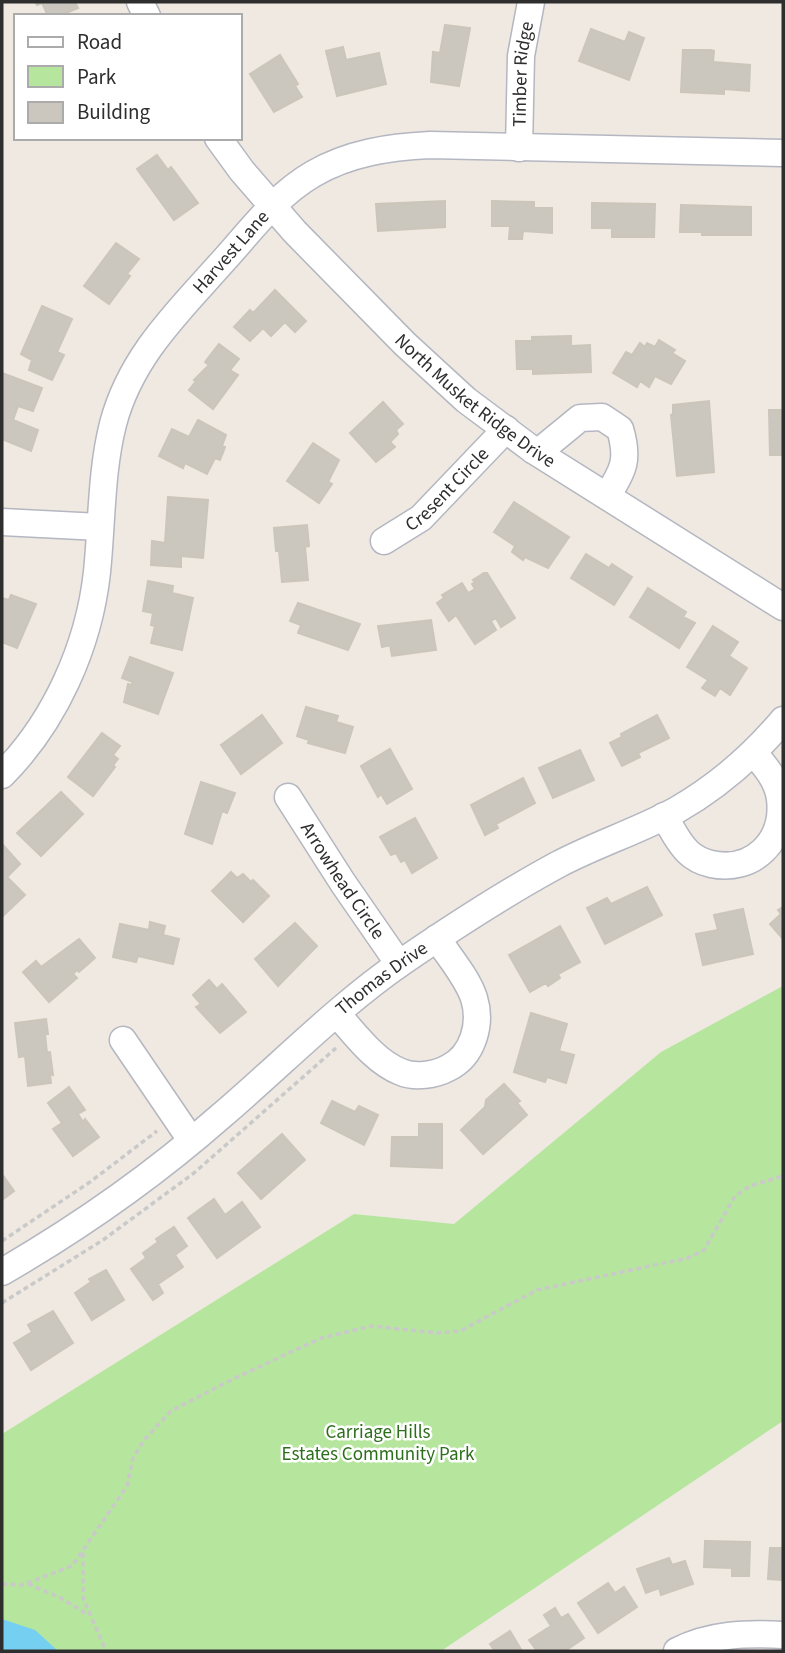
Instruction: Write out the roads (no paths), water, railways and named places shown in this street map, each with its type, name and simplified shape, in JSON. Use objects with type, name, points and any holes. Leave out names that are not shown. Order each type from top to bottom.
[{"type":"street","name":"Timber Ridge","points":[[519,148],[522,56],[531,2]]},
{"type":"street","name":"North Musket Ridge Drive","points":[[220,140],[272,206],[405,344],[466,400],[533,450],[783,607]]},
{"type":"street","name":"Harvest Lane","points":[[2,775],[36,735],[72,670],[90,614],[110,440],[121,398],[132,374],[164,326],[272,206],[315,173],[370,151],[394,147],[430,145],[783,153]]},
{"type":"street","points":[[533,450],[541,450],[580,418],[602,417],[620,429],[626,451],[618,479],[607,496]]},
{"type":"street","name":"Cresent Circle","points":[[384,541],[421,518],[506,429]]},
{"type":"street","points":[[2,522],[100,527]]},
{"type":"street","name":"Thomas Drive","points":[[2,1272],[115,1200],[191,1140],[399,964],[511,891],[561,863],[664,816],[720,782],[754,753],[783,720]]},
{"type":"street","points":[[664,816],[687,851],[702,861],[726,867],[755,857],[771,844],[778,825],[780,797],[773,777],[754,753]]},
{"type":"street","name":"Arrowhead Circle","points":[[288,797],[399,964]]},
{"type":"street","points":[[337,1014],[375,1055],[402,1073],[425,1075],[458,1063],[471,1048],[476,1016],[474,999],[437,938]]},
{"type":"street","points":[[123,1040],[191,1140]]},
{"type":"street","points":[[677,1651],[689,1644],[728,1635],[783,1635]]},
{"type":"water","points":[[2,1619],[35,1630],[58,1651],[2,1651]]},
{"type":"park label","name":"Carriage Hills Estates Community Park","points":[[378,1443]]}]
